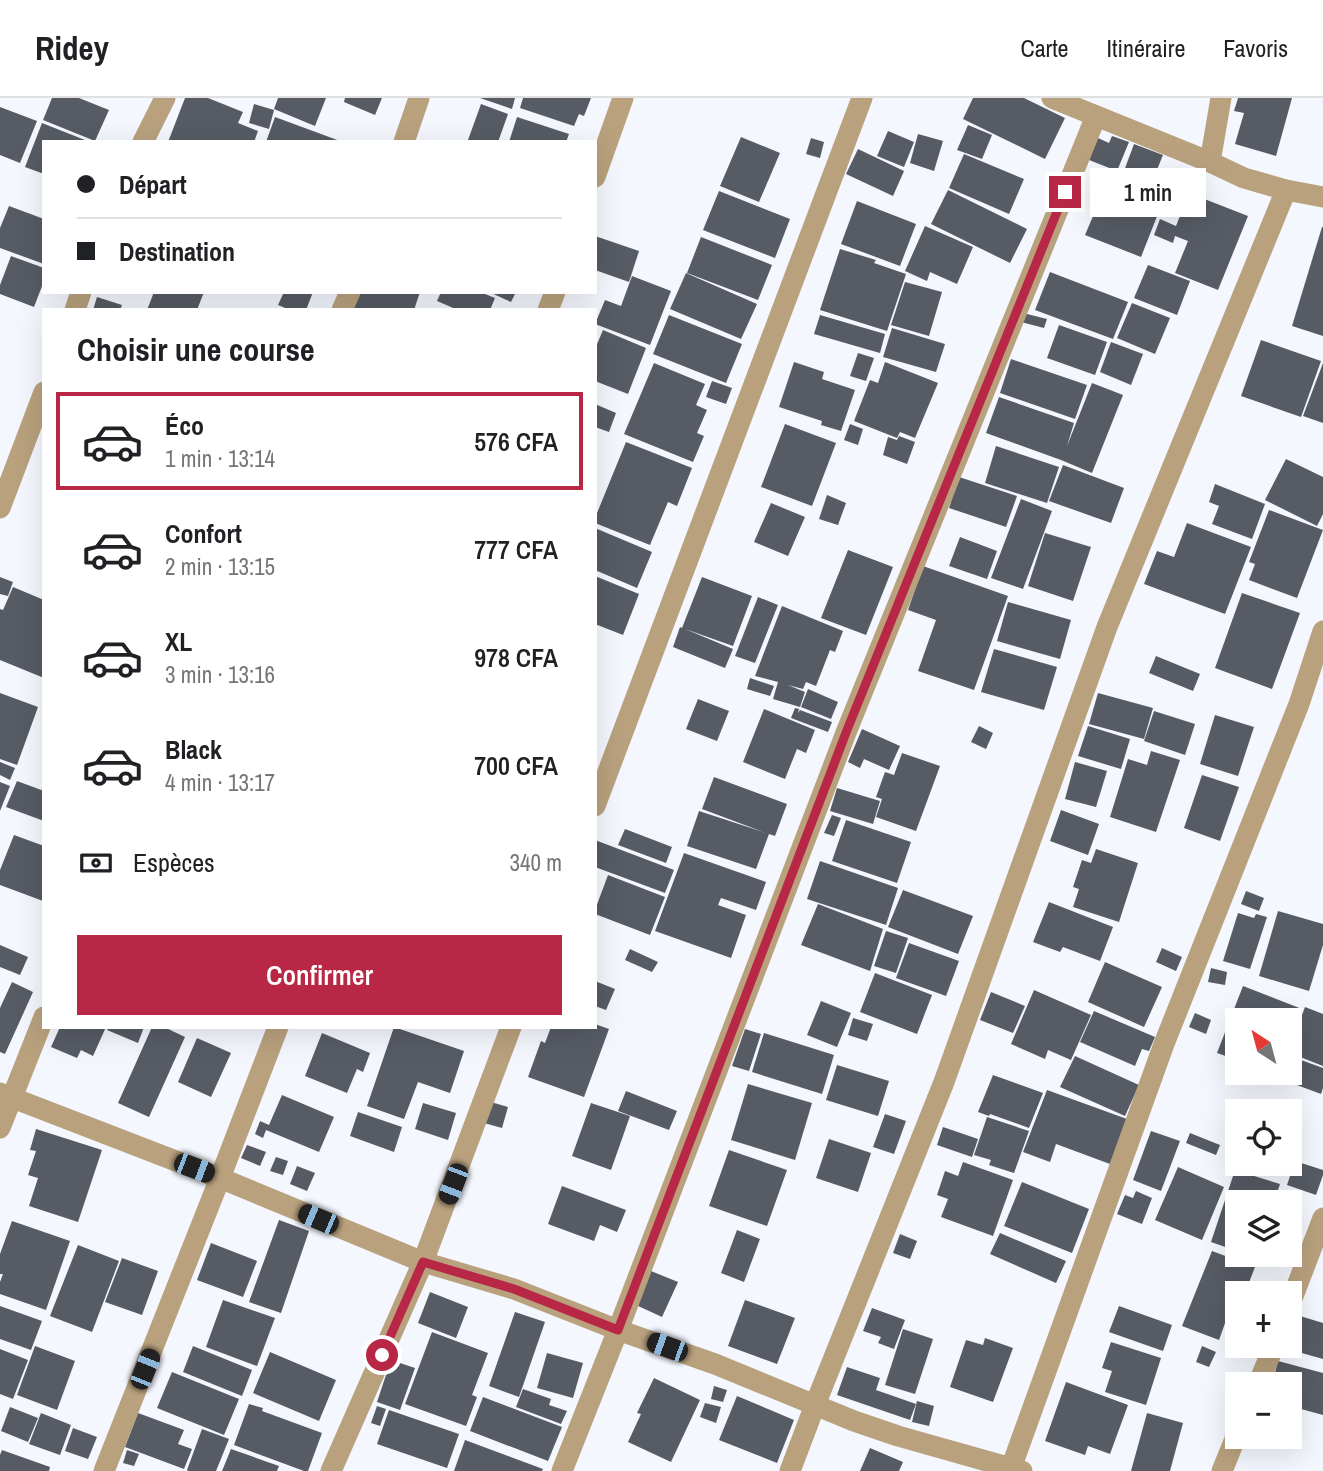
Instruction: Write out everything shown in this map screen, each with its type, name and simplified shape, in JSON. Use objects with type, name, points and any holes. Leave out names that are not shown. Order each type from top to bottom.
[{"type":"street","points":[[144,140],[165,98]]},
{"type":"street","points":[[405,140],[419,98]]},
{"type":"street","points":[[597,171],[623,98]]},
{"type":"street","points":[[597,801],[862,98]]},
{"type":"street","points":[[1052,98],[1244,178],[1323,197]]},
{"type":"street","points":[[1210,162],[1221,98]]},
{"type":"street","points":[[562,1471],[852,718],[1096,116]]},
{"type":"street","points":[[790,1471],[944,1082],[1107,627],[1286,190]]},
{"type":"street","points":[[0,508],[42,397]]},
{"type":"street","points":[[6,1095],[220,1178],[423,1262],[514,1289],[715,1364],[854,1421],[1014,1470],[1164,1044],[1299,704],[1323,631]]},
{"type":"street","points":[[0,1129],[6,1095],[42,1021]]},
{"type":"street","points":[[104,1471],[277,1029]]},
{"type":"street","points":[[331,1471],[423,1262],[511,1029]]},
{"type":"street","points":[[1299,1281],[1323,1218]]},
{"type":"street","points":[[1222,1471],[1231,1449]]},
{"type":"building","points":[[52,98],[79,98],[109,110],[95,140],[43,120]]},
{"type":"building","points":[[185,98],[208,98],[243,112],[238,123],[258,131],[255,140],[169,140]]},
{"type":"building","points":[[278,98],[326,98],[315,126],[274,109]]},
{"type":"building","points":[[345,98],[382,98],[375,115],[344,102]]},
{"type":"building","points":[[480,98],[515,98],[512,109]]},
{"type":"building","points":[[523,98],[591,98],[584,116],[579,114],[574,126],[520,108]]},
{"type":"building","points":[[973,98],[1024,98],[1065,118],[1045,159],[963,119]]},
{"type":"building","points":[[1238,98],[1292,98],[1276,156],[1235,144],[1244,113],[1234,111]]},
{"type":"building","points":[[254,104],[274,110],[269,129],[249,123]]},
{"type":"building","points":[[481,104],[508,114],[499,140],[468,140]]},
{"type":"building","points":[[0,107],[37,121],[20,163],[0,155]]},
{"type":"building","points":[[275,117],[337,140],[267,140]]},
{"type":"building","points":[[517,117],[569,134],[567,140],[510,140]]},
{"type":"building","points":[[42,123],[85,140],[42,140],[42,173],[25,167]]},
{"type":"building","points":[[968,125],[992,135],[982,159],[957,150]]},
{"type":"building","points":[[888,131],[914,142],[904,167],[877,156]]},
{"type":"building","points":[[918,134],[943,141],[934,171],[910,163]]},
{"type":"building","points":[[1112,136],[1129,142],[1117,171],[1089,160],[1098,138],[1109,143]]},
{"type":"building","points":[[741,137],[780,153],[759,202],[720,186]]},
{"type":"building","points":[[811,138],[824,142],[820,158],[806,154]]},
{"type":"building","points":[[1134,144],[1163,155],[1152,182],[1124,171]]},
{"type":"building","points":[[858,149],[904,171],[893,196],[846,174]]},
{"type":"building","points":[[964,154],[1024,179],[1009,214],[949,188]]},
{"type":"building","points":[[1124,174],[1167,191],[1141,257],[1085,235],[1099,202],[1110,206]]},
{"type":"building","points":[[948,190],[1027,229],[1010,263],[931,224]]},
{"type":"building","points":[[719,191],[790,219],[775,258],[703,230]]},
{"type":"building","points":[[1189,193],[1248,216],[1218,290],[1175,273],[1188,241],[1175,236],[1173,243],[1154,235],[1160,219],[1176,226]]},
{"type":"building","points":[[857,201],[916,224],[900,266],[841,244]]},
{"type":"building","points":[[9,206],[42,218],[42,263],[0,248],[0,228]]},
{"type":"building","points":[[925,226],[973,247],[957,284],[930,272],[927,281],[905,271]]},
{"type":"building","points":[[1323,227],[1323,336],[1292,326]]},
{"type":"building","points":[[597,237],[639,251],[629,282],[597,271]]},
{"type":"building","points":[[701,237],[772,265],[758,300],[687,273]]},
{"type":"building","points":[[840,249],[876,260],[874,263],[906,274],[887,331],[820,310]]},
{"type":"building","points":[[11,256],[42,267],[42,286],[34,307],[0,294],[0,285]]},
{"type":"building","points":[[1148,265],[1190,281],[1177,315],[1134,298]]},
{"type":"building","points":[[1050,272],[1128,302],[1113,339],[1035,310]]},
{"type":"building","points":[[686,273],[757,304],[741,339],[670,309]]},
{"type":"building","points":[[632,276],[671,291],[650,345],[597,325],[605,300],[621,306]]},
{"type":"building","points":[[905,282],[942,292],[929,336],[891,325]]},
{"type":"building","points":[[153,294],[203,294],[198,308],[148,308]]},
{"type":"building","points":[[283,294],[312,294],[307,308],[285,308],[278,305]]},
{"type":"building","points":[[354,294],[419,294],[415,308],[350,308]]},
{"type":"building","points":[[440,294],[485,294],[495,298],[491,308],[453,308],[437,301]]},
{"type":"building","points":[[493,294],[515,294],[511,302]]},
{"type":"building","points":[[97,297],[122,305],[121,308],[94,308]]},
{"type":"building","points":[[1132,303],[1170,318],[1155,354],[1117,338]]},
{"type":"building","points":[[1019,312],[1047,319],[1044,328],[1017,321]]},
{"type":"building","points":[[669,315],[742,344],[726,383],[653,354]]},
{"type":"building","points":[[820,315],[885,334],[880,353],[814,334]]},
{"type":"building","points":[[1059,325],[1107,342],[1095,375],[1047,358]]},
{"type":"building","points":[[892,328],[945,344],[936,372],[883,357]]},
{"type":"building","points":[[603,330],[646,348],[628,394],[597,382],[597,344]]},
{"type":"building","points":[[1261,340],[1321,361],[1301,417],[1241,396]]},
{"type":"building","points":[[1111,342],[1143,354],[1131,385],[1100,372]]},
{"type":"building","points":[[858,353],[874,358],[866,381],[850,376]]},
{"type":"building","points":[[1011,359],[1087,385],[1075,419],[1000,393]]},
{"type":"building","points":[[794,362],[824,372],[822,379],[855,390],[841,431],[821,425],[822,421],[779,407]]},
{"type":"building","points":[[885,362],[938,383],[915,438],[900,432],[897,438],[854,421],[870,380],[878,383]]},
{"type":"building","points":[[654,363],[705,384],[696,405],[707,410],[697,433],[704,436],[693,462],[624,434]]},
{"type":"building","points":[[1323,363],[1323,423],[1303,416]]},
{"type":"building","points":[[712,381],[732,388],[726,404],[706,397]]},
{"type":"building","points":[[1092,383],[1123,395],[1092,473],[986,433],[999,397],[1074,423],[1067,446]]},
{"type":"building","points":[[597,405],[616,413],[609,432],[597,428]]},
{"type":"building","points":[[785,424],[836,443],[812,506],[761,487]]},
{"type":"building","points":[[850,424],[863,429],[858,445],[844,440]]},
{"type":"building","points":[[899,436],[915,442],[907,464],[883,455],[888,437],[897,440]]},
{"type":"building","points":[[626,442],[692,468],[677,506],[668,502],[650,545],[597,524],[597,513]]},
{"type":"building","points":[[996,446],[1059,467],[1047,503],[985,483]]},
{"type":"building","points":[[1286,459],[1323,477],[1323,514],[1317,526],[1265,500]]},
{"type":"building","points":[[1063,465],[1124,488],[1111,523],[1049,501]]},
{"type":"building","points":[[959,477],[1017,496],[1006,527],[949,508]]},
{"type":"building","points":[[1215,484],[1265,504],[1252,539],[1212,524],[1219,506],[1209,502]]},
{"type":"building","points":[[827,495],[846,503],[838,525],[819,519]]},
{"type":"building","points":[[1021,499],[1052,511],[1023,589],[991,578]]},
{"type":"building","points":[[771,503],[805,517],[788,556],[754,542]]},
{"type":"building","points":[[1269,510],[1323,530],[1297,598],[1249,580],[1255,564],[1249,562]]},
{"type":"building","points":[[1187,523],[1251,547],[1225,614],[1144,584],[1157,551],[1174,557]]},
{"type":"building","points":[[597,529],[652,552],[637,588],[597,571]]},
{"type":"building","points":[[1045,533],[1091,547],[1073,601],[1028,586]]},
{"type":"building","points":[[960,537],[997,551],[987,579],[949,566]]},
{"type":"building","points":[[848,550],[893,567],[866,635],[821,618]]},
{"type":"building","points":[[923,566],[1008,596],[974,690],[918,671],[936,620],[908,610]]},
{"type":"building","points":[[0,577],[13,582],[8,596],[0,594]]},
{"type":"building","points":[[597,577],[639,594],[623,635],[597,625]]},
{"type":"building","points":[[702,577],[752,596],[733,646],[685,629],[733,649],[725,668],[673,647]]},
{"type":"building","points":[[13,587],[42,599],[42,677],[0,660],[0,609],[3,610]]},
{"type":"building","points":[[1242,593],[1300,613],[1272,689],[1215,668]]},
{"type":"building","points":[[758,597],[778,605],[755,663],[735,656]]},
{"type":"building","points":[[1008,602],[1071,620],[1060,659],[997,641]]},
{"type":"building","points":[[782,606],[843,631],[835,652],[830,650],[816,686],[806,682],[803,689],[788,685],[805,692],[800,707],[773,699],[778,682],[755,676]]},
{"type":"building","points":[[994,649],[1057,667],[1044,710],[981,692]]},
{"type":"building","points":[[1156,656],[1200,674],[1193,691],[1149,673]]},
{"type":"building","points":[[750,678],[774,686],[770,696],[747,689]]},
{"type":"building","points":[[808,689],[838,702],[831,719],[801,707]]},
{"type":"building","points":[[0,693],[38,707],[17,765],[0,759]]},
{"type":"building","points":[[1098,693],[1153,708],[1144,739],[1089,724]]},
{"type":"building","points":[[698,699],[729,711],[717,741],[686,729]]},
{"type":"building","points":[[795,708],[799,709],[798,713],[800,710],[832,722],[828,732],[791,718]]},
{"type":"building","points":[[764,709],[815,730],[806,753],[797,749],[785,779],[743,762]]},
{"type":"building","points":[[1154,711],[1195,724],[1185,755],[1144,741]]},
{"type":"building","points":[[1215,715],[1254,727],[1238,776],[1200,764]]},
{"type":"building","points":[[979,726],[993,733],[986,749],[971,742]]},
{"type":"building","points":[[1088,726],[1130,739],[1121,769],[1078,756]]},
{"type":"building","points":[[862,729],[900,746],[889,770],[864,759],[860,768],[848,762]]},
{"type":"building","points":[[1151,751],[1180,760],[1156,832],[1110,817],[1128,759],[1147,765]]},
{"type":"building","points":[[902,753],[940,766],[916,831],[876,817],[882,799],[876,797],[885,772],[894,775]]},
{"type":"building","points":[[0,762],[15,768],[10,780],[0,775]]},
{"type":"building","points":[[1075,762],[1107,771],[1096,807],[1065,799]]},
{"type":"building","points":[[1202,775],[1239,787],[1220,841],[1184,828]]},
{"type":"building","points":[[714,777],[787,804],[775,836],[769,834],[756,869],[687,846],[699,811],[766,833],[702,809]]},
{"type":"building","points":[[17,781],[42,790],[42,820],[6,807]]},
{"type":"building","points":[[0,782],[10,786],[0,811]]},
{"type":"building","points":[[837,788],[880,801],[873,824],[830,811]]},
{"type":"building","points":[[1061,810],[1099,824],[1088,855],[1050,841]]},
{"type":"building","points":[[832,815],[841,818],[834,836],[824,833]]},
{"type":"building","points":[[846,820],[911,842],[897,883],[832,861]]},
{"type":"building","points":[[625,829],[672,847],[666,863],[618,845]]},
{"type":"building","points":[[14,835],[42,845],[42,901],[0,885],[0,870]]},
{"type":"building","points":[[597,841],[674,870],[665,893],[597,868]]},
{"type":"building","points":[[1096,849],[1138,863],[1119,922],[1073,907],[1079,889],[1073,887],[1082,860],[1091,863]]},
{"type":"building","points":[[684,853],[766,882],[756,910],[721,898],[718,905],[746,915],[731,958],[655,931]]},
{"type":"building","points":[[820,861],[898,888],[886,925],[807,899]]},
{"type":"building","points":[[608,875],[665,897],[650,935],[597,915],[597,905]]},
{"type":"building","points":[[903,890],[973,916],[958,954],[888,927]]},
{"type":"building","points":[[1246,891],[1264,898],[1259,911],[1241,904]]},
{"type":"building","points":[[1049,902],[1113,927],[1100,961],[1063,947],[1060,952],[1033,942]]},
{"type":"building","points":[[818,904],[883,929],[870,971],[801,945]]},
{"type":"building","points":[[1278,911],[1323,924],[1323,945],[1309,991],[1259,976]]},
{"type":"building","points":[[1238,913],[1254,918],[1256,914],[1267,917],[1250,969],[1223,961]]},
{"type":"building","points":[[886,931],[908,938],[896,973],[874,966]]},
{"type":"building","points":[[909,943],[959,961],[946,996],[896,978]]},
{"type":"building","points":[[0,945],[28,957],[20,975],[0,967]]},
{"type":"building","points":[[1162,948],[1182,957],[1176,971],[1156,962]]},
{"type":"building","points":[[630,949],[658,962],[652,972],[625,960]]},
{"type":"building","points":[[1105,962],[1162,987],[1144,1027],[1088,1002]]},
{"type":"building","points":[[1211,968],[1227,972],[1225,985],[1208,982]]},
{"type":"building","points":[[875,973],[932,995],[917,1034],[860,1012]]},
{"type":"building","points":[[12,982],[33,992],[5,1054],[0,1052],[0,1008]]},
{"type":"building","points":[[597,982],[615,989],[606,1010],[597,1007]]},
{"type":"building","points":[[1243,986],[1299,1008],[1234,1008]]},
{"type":"building","points":[[1034,990],[1091,1015],[1071,1060],[1048,1050],[1045,1059],[1011,1044]]},
{"type":"building","points":[[991,992],[1025,1006],[1013,1033],[980,1020]]},
{"type":"building","points":[[821,1001],[851,1013],[837,1047],[807,1035]]},
{"type":"building","points":[[1305,1007],[1323,1014],[1323,1066],[1302,1058],[1302,1015]]},
{"type":"building","points":[[1094,1011],[1155,1037],[1149,1051],[1142,1049],[1135,1066],[1080,1042]]},
{"type":"building","points":[[1195,1013],[1211,1020],[1206,1034],[1189,1027]]},
{"type":"building","points":[[853,1018],[873,1024],[867,1041],[848,1035]]},
{"type":"building","points":[[597,1025],[609,1029],[584,1097],[528,1077],[541,1041],[545,1043],[550,1029],[597,1029]]},
{"type":"building","points":[[59,1029],[105,1029],[93,1056],[81,1050],[77,1058],[51,1047]]},
{"type":"building","points":[[108,1029],[143,1029],[138,1043]]},
{"type":"building","points":[[151,1029],[168,1029],[185,1037],[149,1117],[118,1103]]},
{"type":"building","points":[[393,1029],[464,1051],[450,1093],[418,1082],[404,1119],[367,1106]]},
{"type":"building","points":[[745,1029],[761,1034],[749,1071],[732,1066]]},
{"type":"building","points":[[1225,1032],[1225,1056],[1217,1053]]},
{"type":"building","points":[[322,1033],[370,1053],[363,1072],[357,1069],[347,1093],[305,1076]]},
{"type":"building","points":[[764,1033],[834,1055],[822,1094],[752,1072]]},
{"type":"building","points":[[197,1038],[231,1053],[211,1097],[178,1082]]},
{"type":"building","points":[[1075,1056],[1139,1085],[1125,1116],[1060,1087]]},
{"type":"building","points":[[1302,1060],[1323,1068],[1321,1094],[1297,1085],[1302,1085]]},
{"type":"building","points":[[837,1065],[889,1081],[878,1116],[826,1100]]},
{"type":"building","points":[[993,1075],[1043,1093],[1029,1128],[978,1112]]},
{"type":"building","points":[[748,1084],[812,1103],[795,1160],[731,1140]]},
{"type":"building","points":[[1047,1090],[1127,1119],[1110,1164],[1056,1144],[1050,1162],[1023,1152]]},
{"type":"building","points":[[626,1091],[677,1111],[669,1130],[618,1111]]},
{"type":"building","points":[[282,1095],[334,1117],[319,1152],[266,1130],[263,1138],[255,1134],[260,1121],[269,1125]]},
{"type":"building","points":[[491,1102],[508,1107],[502,1128],[484,1123]]},
{"type":"building","points":[[423,1103],[456,1113],[448,1140],[415,1129]]},
{"type":"building","points":[[591,1103],[630,1116],[611,1170],[572,1156]]},
{"type":"building","points":[[358,1112],[402,1127],[394,1152],[350,1136]]},
{"type":"building","points":[[885,1114],[906,1121],[894,1154],[873,1147]]},
{"type":"building","points":[[987,1117],[1029,1131],[1014,1173],[989,1165],[991,1160],[974,1155]]},
{"type":"building","points":[[943,1127],[978,1139],[972,1157],[937,1145]]},
{"type":"building","points":[[36,1129],[102,1150],[78,1222],[29,1206],[38,1178],[28,1175],[36,1151],[30,1150]]},
{"type":"building","points":[[1151,1131],[1180,1141],[1161,1191],[1133,1180]]},
{"type":"building","points":[[1190,1133],[1220,1145],[1216,1155],[1186,1143]]},
{"type":"building","points":[[829,1139],[871,1153],[858,1192],[816,1178]]},
{"type":"building","points":[[247,1145],[266,1152],[260,1166],[241,1158]]},
{"type":"building","points":[[729,1150],[787,1170],[767,1226],[709,1206]]},
{"type":"building","points":[[276,1157],[288,1161],[283,1175],[270,1171]]},
{"type":"building","points":[[963,1162],[1013,1180],[993,1236],[941,1217],[948,1199],[937,1195],[945,1171],[958,1176]]},
{"type":"building","points":[[1302,1163],[1323,1170],[1316,1195],[1287,1185],[1290,1176],[1302,1176]]},
{"type":"building","points":[[297,1166],[315,1173],[307,1191],[290,1184]]},
{"type":"building","points":[[1178,1167],[1224,1187],[1202,1240],[1155,1220]]},
{"type":"building","points":[[1233,1176],[1254,1176],[1280,1184],[1278,1190],[1228,1190]]},
{"type":"building","points":[[1022,1182],[1089,1209],[1072,1253],[1004,1226]]},
{"type":"building","points":[[562,1186],[626,1210],[617,1232],[600,1225],[594,1241],[548,1224]]},
{"type":"building","points":[[1136,1191],[1152,1198],[1142,1224],[1117,1214],[1125,1195],[1133,1198]]},
{"type":"building","points":[[1225,1200],[1225,1247],[1211,1242]]},
{"type":"building","points":[[279,1220],[309,1231],[281,1313],[249,1302]]},
{"type":"building","points":[[12,1221],[70,1241],[46,1310],[0,1294],[3,1274],[0,1274],[0,1254]]},
{"type":"building","points":[[737,1230],[760,1239],[744,1282],[721,1273]]},
{"type":"building","points":[[1000,1233],[1066,1261],[1056,1283],[990,1254]]},
{"type":"building","points":[[900,1234],[917,1241],[910,1259],[893,1253]]},
{"type":"building","points":[[211,1243],[257,1261],[243,1297],[197,1280]]},
{"type":"building","points":[[78,1245],[119,1261],[92,1332],[50,1316]]},
{"type":"building","points":[[1212,1251],[1225,1256],[1225,1267],[1255,1267],[1250,1281],[1225,1281],[1225,1323],[1219,1340],[1182,1326]]},
{"type":"building","points":[[122,1258],[158,1271],[142,1315],[105,1302]]},
{"type":"building","points":[[651,1271],[678,1282],[662,1317],[636,1305]]},
{"type":"building","points":[[430,1292],[468,1307],[456,1338],[418,1323]]},
{"type":"building","points":[[223,1300],[275,1318],[257,1366],[206,1347]]},
{"type":"building","points":[[745,1300],[795,1318],[777,1364],[728,1346]]},
{"type":"building","points":[[0,1306],[42,1321],[31,1350],[0,1339]]},
{"type":"building","points":[[1119,1306],[1172,1325],[1163,1351],[1109,1332]]},
{"type":"building","points":[[872,1308],[905,1320],[894,1349],[878,1343],[881,1337],[863,1331]]},
{"type":"building","points":[[515,1312],[545,1322],[519,1397],[489,1386]]},
{"type":"building","points":[[1302,1317],[1323,1323],[1323,1359],[1302,1353]]},
{"type":"building","points":[[903,1329],[933,1339],[915,1394],[885,1385]]},
{"type":"building","points":[[432,1332],[488,1353],[472,1395],[477,1397],[466,1426],[405,1404]]},
{"type":"building","points":[[985,1338],[1013,1348],[993,1402],[950,1387],[966,1340],[983,1345]]},
{"type":"building","points":[[1111,1342],[1161,1358],[1146,1405],[1105,1392],[1112,1371],[1102,1368]]},
{"type":"building","points":[[35,1346],[75,1361],[57,1410],[17,1395]]},
{"type":"building","points":[[193,1346],[252,1370],[242,1396],[183,1372]]},
{"type":"building","points":[[1202,1346],[1216,1352],[1209,1367],[1196,1362]]},
{"type":"building","points":[[0,1349],[28,1360],[13,1399],[0,1394]]},
{"type":"building","points":[[270,1352],[336,1380],[319,1421],[253,1393]]},
{"type":"building","points":[[547,1353],[583,1363],[573,1398],[537,1388]]},
{"type":"building","points":[[391,1360],[415,1368],[400,1410],[377,1402]]},
{"type":"building","points":[[1278,1361],[1323,1373],[1323,1415],[1302,1409],[1302,1372],[1275,1372]]},
{"type":"building","points":[[847,1367],[880,1378],[876,1390],[916,1404],[910,1420],[837,1395]]},
{"type":"building","points":[[172,1372],[239,1399],[224,1435],[157,1408]]},
{"type":"building","points":[[654,1378],[700,1400],[671,1462],[628,1442],[641,1414],[637,1413]]},
{"type":"building","points":[[1066,1382],[1128,1405],[1110,1454],[1088,1446],[1085,1455],[1045,1441]]},
{"type":"building","points":[[714,1386],[727,1390],[723,1402],[711,1399]]},
{"type":"building","points":[[523,1389],[551,1399],[549,1405],[567,1411],[561,1424],[516,1407]]},
{"type":"building","points":[[737,1396],[794,1420],[777,1463],[719,1440]]},
{"type":"building","points":[[483,1397],[562,1427],[548,1461],[470,1431]]},
{"type":"building","points":[[917,1401],[934,1406],[929,1426],[912,1422]]},
{"type":"building","points":[[705,1403],[721,1407],[716,1423],[700,1417]]},
{"type":"building","points":[[249,1404],[322,1433],[308,1471],[234,1445]]},
{"type":"building","points":[[377,1406],[386,1409],[380,1426],[371,1423]]},
{"type":"building","points":[[10,1407],[38,1418],[28,1442],[1,1431]]},
{"type":"building","points":[[389,1410],[459,1434],[447,1468],[377,1444]]},
{"type":"building","points":[[41,1413],[71,1425],[60,1455],[29,1444]]},
{"type":"building","points":[[138,1413],[184,1430],[178,1444],[192,1449],[184,1469],[125,1447]]},
{"type":"building","points":[[1147,1413],[1183,1423],[1170,1471],[1131,1471]]},
{"type":"building","points":[[73,1428],[97,1437],[88,1459],[65,1451]]},
{"type":"building","points":[[202,1429],[229,1439],[216,1471],[188,1471],[187,1470]]},
{"type":"building","points":[[465,1440],[543,1469],[454,1471]]},
{"type":"building","points":[[870,1448],[903,1462],[899,1471],[860,1471]]},
{"type":"building","points":[[231,1449],[279,1466],[277,1471],[222,1471]]},
{"type":"building","points":[[2,1450],[50,1467],[49,1471],[0,1471]]},
{"type":"building","points":[[127,1450],[139,1454],[134,1466],[123,1463]]},
{"type":"route","points":[[382,1355],[423,1262],[514,1289],[618,1330],[847,730],[1065,192]]}]
